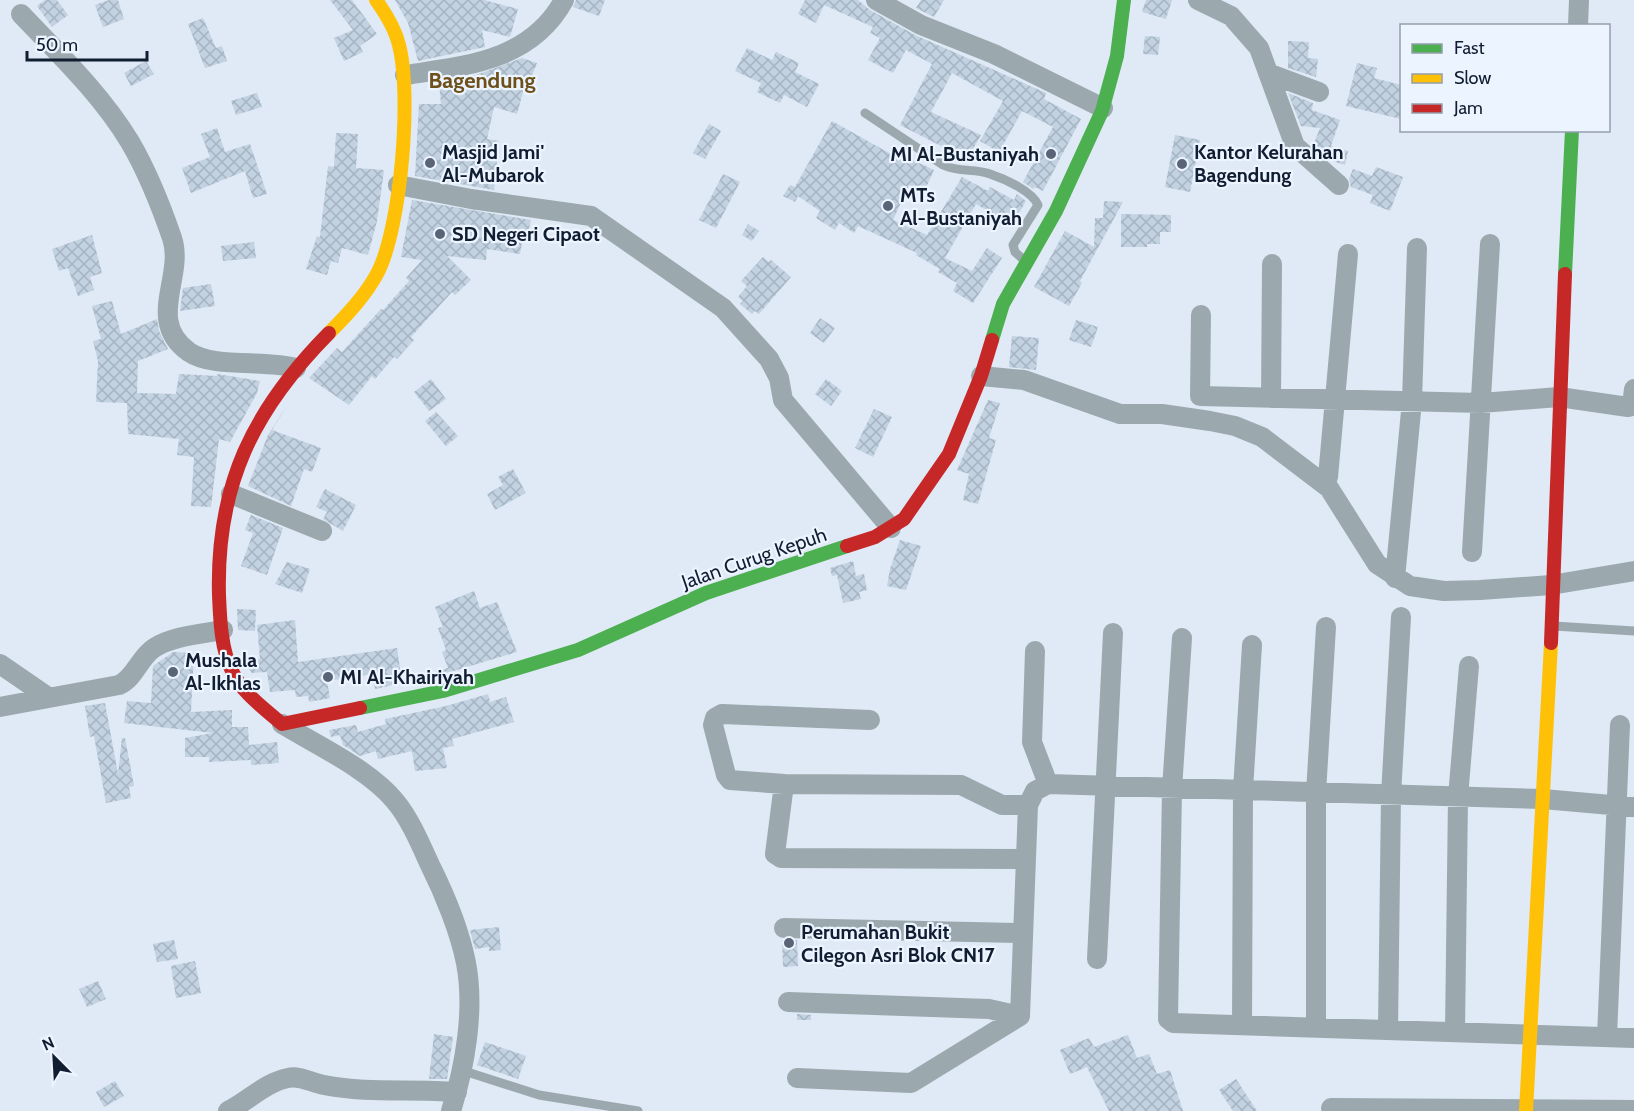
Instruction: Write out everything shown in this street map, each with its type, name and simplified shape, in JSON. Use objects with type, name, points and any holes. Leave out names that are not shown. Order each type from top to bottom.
[{"type":"street","points":[[376,0],[391,21],[400,42],[405,75],[398,185],[385,256],[372,281],[340,323],[296,368],[254,428],[231,494],[219,549],[218,600],[232,672],[282,724],[365,775],[395,800],[414,830],[440,886],[466,962],[469,1014],[457,1092],[450,1111]]},
{"type":"street","points":[[405,75],[477,64],[512,51],[537,34],[564,0]]},
{"type":"street","points":[[876,0],[913,21],[994,54],[1103,108]]},
{"type":"street","name":"Jalan Curug Kepuh","points":[[282,724],[443,692],[578,650],[706,593],[875,537],[904,519],[916,505],[949,454],[981,376],[1003,304],[1056,211],[1103,108],[1118,56],[1124,0]]},
{"type":"street","points":[[1198,0],[1231,16],[1259,48],[1295,146],[1339,185]]},
{"type":"street","points":[[1578,24],[1579,0]]},
{"type":"street","points":[[21,14],[90,88],[130,142],[173,240],[174,265],[169,283],[167,316],[173,335],[189,352],[210,361],[266,362],[296,368]]},
{"type":"street","points":[[1268,73],[1319,92]]},
{"type":"street","points":[[1527,1109],[1552,626],[1551,585],[1572,132]]},
{"type":"street","points":[[398,185],[471,199],[591,216],[673,271],[723,308],[769,359],[779,378],[783,400],[891,528]]},
{"type":"street","points":[[1472,552],[1490,244]]},
{"type":"street","points":[[1395,578],[1412,401],[1417,248]]},
{"type":"street","points":[[1328,477],[1337,399],[1348,254]]},
{"type":"street","points":[[1271,398],[1272,264]]},
{"type":"street","points":[[1200,315],[1200,396],[1481,403],[1559,397],[1628,407],[1632,406],[1634,389]]},
{"type":"street","points":[[981,376],[1024,380],[1120,414],[1162,414],[1210,421],[1235,426],[1262,437],[1329,488],[1377,564],[1410,586],[1444,591],[1551,585],[1634,571]]},
{"type":"street","points":[[231,494],[322,531]]},
{"type":"street","points":[[1388,1030],[1391,795],[1401,616]]},
{"type":"street","points":[[1316,1028],[1317,793],[1326,627]]},
{"type":"street","points":[[0,707],[118,686],[128,681],[154,648],[189,636],[222,630]]},
{"type":"street","points":[[1097,959],[1113,633]]},
{"type":"street","points":[[1182,638],[1172,789],[1168,1019],[1179,1025],[1634,1038]]},
{"type":"street","points":[[1242,1026],[1243,790],[1252,645]]},
{"type":"street","points":[[1035,651],[1032,742],[1048,784]]},
{"type":"street","points":[[0,664],[48,697]]},
{"type":"street","points":[[1455,1032],[1458,797],[1469,666]]},
{"type":"street","points":[[870,720],[722,714],[715,718],[713,726],[726,775],[730,780],[784,784],[962,786],[1002,805],[1028,805]]},
{"type":"street","points":[[1607,1037],[1626,806],[1620,724]]},
{"type":"street","points":[[784,784],[775,854],[781,858],[1026,859]]},
{"type":"street","points":[[1020,1016],[1028,805],[1035,792],[1048,784],[1543,799],[1626,806]]},
{"type":"street","points":[[784,928],[1023,933]]},
{"type":"street","points":[[788,1002],[989,1009],[1020,1016]]},
{"type":"street","points":[[797,1078],[911,1083],[1020,1016]]},
{"type":"street","points":[[228,1111],[263,1089],[286,1078],[297,1077],[349,1090],[387,1092],[424,1089],[457,1092]]},
{"type":"street","points":[[1330,1108],[1634,1110]]},
{"type":"lane","points":[[865,113],[943,165],[956,171],[989,173],[1032,195],[1038,205],[1013,245],[1015,252],[1027,262]]},
{"type":"lane","points":[[1552,626],[1634,631]]},
{"type":"lane","points":[[461,1070],[539,1095],[638,1111]]},
{"type":"building","points":[[45,0],[57,0],[68,15],[52,27],[37,6]]},
{"type":"building","points":[[109,0],[118,0],[124,19],[103,27],[95,5]]},
{"type":"building","points":[[330,0],[352,0],[377,34],[360,46],[363,52],[344,61],[334,38],[353,30]]},
{"type":"building","points":[[395,0],[484,0],[518,9],[510,37],[482,30],[485,47],[418,61],[408,23]]},
{"type":"building","points":[[576,0],[605,0],[599,16],[573,7]]},
{"type":"building","points":[[805,0],[858,0],[870,10],[915,35],[1046,93],[1044,99],[1081,119],[1043,191],[1035,187],[1033,189],[1023,182],[1053,127],[1022,111],[999,152],[980,141],[1003,101],[952,73],[931,112],[981,135],[965,163],[946,159],[943,157],[947,149],[900,125],[932,64],[906,50],[893,73],[868,60],[880,38],[870,33],[873,27],[824,5],[816,23],[798,14]]},
{"type":"building","points":[[921,0],[944,0],[934,17],[916,8]]},
{"type":"building","points":[[1146,0],[1172,0],[1166,19],[1142,12]]},
{"type":"building","points":[[203,18],[216,48],[222,46],[227,61],[205,68],[188,24]]},
{"type":"building","points":[[1145,36],[1160,37],[1158,55],[1143,54]]},
{"type":"building","points":[[1288,41],[1309,42],[1308,58],[1318,59],[1316,77],[1288,68]]},
{"type":"building","points":[[747,48],[772,60],[776,52],[799,63],[795,72],[819,84],[807,107],[784,95],[780,103],[757,92],[761,83],[735,71]]},
{"type":"building","points":[[522,58],[537,63],[528,86],[525,85],[517,114],[494,107],[487,139],[499,141],[494,190],[415,176],[419,104],[441,104],[439,82],[476,75]]},
{"type":"building","points":[[146,61],[154,74],[131,86],[124,73]]},
{"type":"building","points":[[1357,63],[1377,68],[1374,78],[1400,85],[1400,119],[1346,106]]},
{"type":"building","points":[[257,93],[262,107],[236,115],[231,101]]},
{"type":"building","points":[[1288,93],[1313,103],[1312,110],[1340,120],[1331,146],[1348,151],[1345,165],[1327,159],[1313,146],[1320,128],[1301,126]]},
{"type":"building","points":[[832,121],[898,158],[900,154],[934,170],[924,192],[909,185],[893,220],[927,235],[962,177],[988,191],[990,187],[1014,200],[1017,194],[1026,201],[1012,225],[976,204],[945,258],[972,271],[987,248],[1002,258],[973,303],[953,291],[957,283],[938,272],[940,269],[916,255],[917,253],[858,226],[854,233],[839,223],[835,230],[816,218],[820,211],[798,196],[795,202],[783,196],[790,185],[795,187]]},
{"type":"building","points":[[709,124],[721,131],[705,159],[693,153]]},
{"type":"building","points":[[217,128],[225,152],[250,144],[267,194],[253,198],[245,171],[191,193],[182,168],[210,157],[201,134]]},
{"type":"building","points":[[336,133],[358,134],[356,168],[384,170],[377,221],[368,255],[342,248],[338,263],[331,261],[327,275],[306,269],[317,236],[320,237],[328,166],[334,167]]},
{"type":"building","name":"Kantor Kelurahan Bagendung","points":[[1175,135],[1200,140],[1190,192],[1165,187]]},
{"type":"building","points":[[1376,167],[1403,177],[1390,211],[1370,203],[1373,195],[1351,187],[1349,179],[1353,169],[1372,176]]},
{"type":"building","points":[[723,174],[740,182],[716,228],[699,220]]},
{"type":"building","points":[[412,200],[531,220],[527,238],[523,237],[520,254],[487,249],[486,260],[447,256],[471,280],[455,295],[452,292],[411,337],[414,340],[397,359],[394,357],[375,379],[372,376],[349,405],[309,378],[337,348],[342,352],[381,309],[383,310],[409,281],[406,278],[422,260],[401,257]]},
{"type":"building","points":[[1104,201],[1123,202],[1069,306],[1034,287],[1065,231],[1094,247],[1095,218],[1103,218]]},
{"type":"building","points":[[1121,214],[1171,215],[1171,232],[1160,232],[1160,244],[1147,244],[1147,247],[1121,247]]},
{"type":"building","points":[[748,224],[759,231],[752,241],[742,235]]},
{"type":"building","points":[[92,235],[102,273],[90,277],[94,290],[78,296],[68,268],[59,271],[52,249]]},
{"type":"building","points":[[254,242],[256,258],[223,261],[221,246]]},
{"type":"building","points":[[763,257],[769,262],[771,260],[791,277],[759,314],[755,311],[752,314],[740,304],[743,301],[738,297],[747,286],[741,281]]},
{"type":"building","points":[[211,284],[215,306],[180,311],[183,288]]},
{"type":"building","points":[[112,301],[121,334],[157,319],[159,331],[168,349],[138,361],[137,393],[176,394],[179,374],[217,376],[217,374],[260,381],[257,393],[230,442],[219,439],[211,507],[191,506],[194,457],[177,455],[179,439],[128,434],[127,403],[96,402],[98,361],[93,341],[101,339],[92,306]]},
{"type":"building","points":[[820,318],[835,328],[824,343],[810,333]]},
{"type":"building","points":[[1076,320],[1098,327],[1091,347],[1069,340]]},
{"type":"building","points":[[1012,336],[1039,338],[1036,370],[1009,367]]},
{"type":"building","points":[[431,379],[446,399],[429,411],[414,392]]},
{"type":"building","points":[[826,379],[842,391],[831,406],[815,394]]},
{"type":"building","points":[[988,400],[1000,403],[989,438],[996,440],[978,504],[963,500],[969,474],[957,470]]},
{"type":"building","points":[[287,406],[272,430],[321,448],[312,472],[304,469],[291,506],[248,486],[268,435]]},
{"type":"building","points":[[874,409],[892,417],[873,457],[855,448]]},
{"type":"building","points":[[436,412],[458,436],[446,446],[425,421]]},
{"type":"building","points":[[513,469],[526,493],[495,510],[487,494],[503,485],[498,477]]},
{"type":"building","points":[[325,489],[356,505],[343,531],[323,519],[327,512],[316,507]]},
{"type":"building","points":[[251,515],[283,528],[267,575],[241,566],[253,533],[245,530]]},
{"type":"building","points":[[900,540],[921,546],[906,590],[887,586]]},
{"type":"building","points":[[853,561],[856,576],[864,574],[867,590],[859,592],[861,599],[843,603],[837,575],[832,576],[830,568]]},
{"type":"building","points":[[287,562],[310,569],[302,593],[275,584]]},
{"type":"building","points":[[474,591],[480,608],[497,602],[517,652],[437,676],[435,672],[448,668],[442,652],[446,650],[438,628],[443,627],[435,607]]},
{"type":"building","points":[[237,609],[256,610],[255,631],[238,630]]},
{"type":"building","points":[[295,620],[298,662],[397,648],[402,683],[375,689],[373,674],[327,681],[330,698],[309,702],[308,696],[296,697],[295,690],[270,692],[267,672],[252,673],[247,666],[246,660],[260,659],[257,625]]},
{"type":"building","points":[[173,652],[194,653],[191,712],[232,710],[232,727],[248,727],[249,745],[277,742],[279,763],[251,765],[251,760],[209,762],[209,757],[185,757],[185,738],[213,733],[124,723],[127,701],[151,703],[153,666]]},
{"type":"building","points":[[488,694],[490,702],[506,697],[514,722],[452,739],[454,746],[443,748],[447,768],[415,771],[412,751],[378,759],[376,751],[360,756],[343,745],[340,735],[331,737],[329,730],[356,725],[358,732],[386,724],[385,719]]},
{"type":"building","points":[[105,703],[118,774],[122,738],[125,738],[134,786],[129,787],[131,798],[106,803],[94,736],[90,737],[85,706]]},
{"type":"building","points":[[499,927],[501,950],[489,951],[489,947],[475,949],[470,930]]},
{"type":"building","points":[[174,940],[178,959],[157,962],[153,944]]},
{"type":"building","points":[[782,940],[797,940],[798,966],[783,967]]},
{"type":"building","points":[[195,961],[201,993],[176,998],[171,966]]},
{"type":"building","points":[[98,981],[106,999],[87,1007],[79,989]]},
{"type":"building","points":[[797,1014],[811,1015],[811,1020],[797,1020]]},
{"type":"building","points":[[434,1034],[453,1037],[447,1079],[429,1079]]},
{"type":"building","points":[[1128,1035],[1137,1058],[1149,1054],[1157,1074],[1170,1070],[1183,1111],[1109,1111],[1087,1067],[1070,1074],[1060,1050],[1089,1038],[1094,1047]]},
{"type":"building","points":[[485,1042],[526,1056],[518,1079],[477,1065]]},
{"type":"building","points":[[1236,1079],[1257,1111],[1233,1111],[1219,1090]]},
{"type":"building","points":[[115,1081],[124,1096],[104,1107],[96,1092]]},
{"type":"traffic: fast","points":[[992,340],[1003,304],[1056,211],[1102,111],[1117,56],[1124,0]]},
{"type":"traffic: fast","points":[[1565,274],[1572,132]]},
{"type":"traffic: fast","points":[[360,708],[443,691],[578,650],[706,593],[847,546]]},
{"type":"traffic: slow","points":[[329,333],[362,297],[378,272],[393,224],[398,193],[404,127],[403,67],[395,33],[376,0]]},
{"type":"traffic: slow","points":[[1526,1111],[1551,643]]},
{"type":"traffic: jam","points":[[1551,643],[1565,274]]},
{"type":"traffic: jam","points":[[329,333],[279,391],[244,452],[232,484],[224,518],[220,555],[221,624],[225,653],[236,679],[254,700],[282,724],[360,708]]},
{"type":"traffic: jam","points":[[847,546],[875,537],[904,519],[949,454],[981,376],[992,340]]},
{"type":"place","name":"MI Al-Bustaniyah","points":[[1051,154]]},
{"type":"place","name":"Masjid Jami' Al-Mubarok","points":[[430,163]]},
{"type":"place","name":"Kantor Kelurahan Bagendung","points":[[1182,164]]},
{"type":"place","name":"MTs Al-Bustaniyah","points":[[888,206]]},
{"type":"place","name":"SD Negeri Cipaot","points":[[440,234]]},
{"type":"place","name":"Mushala Al-Ikhlas","points":[[173,672]]},
{"type":"place","name":"MI Al-Khairiyah","points":[[328,677]]},
{"type":"place","name":"Perumahan Bukit Cilegon Asri Blok CN17","points":[[789,943]]},
{"type":"district","name":"Bagendung","points":[[482,80]]}]
